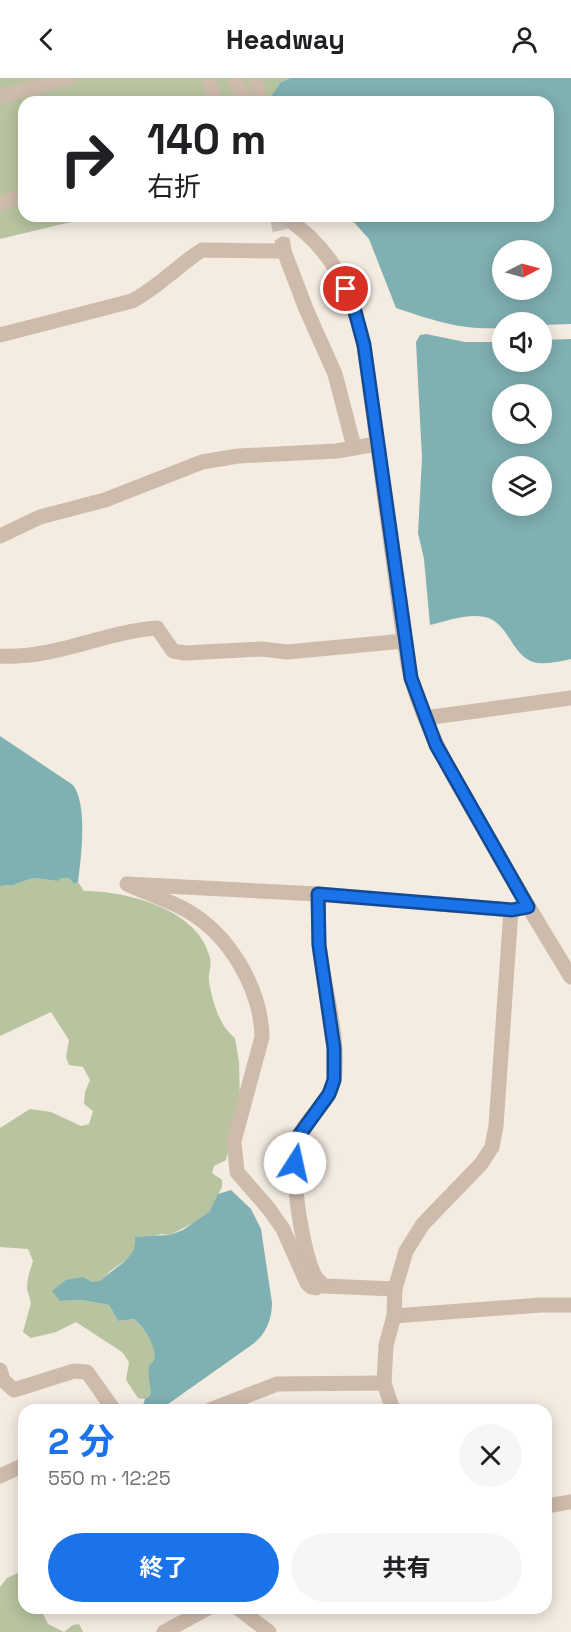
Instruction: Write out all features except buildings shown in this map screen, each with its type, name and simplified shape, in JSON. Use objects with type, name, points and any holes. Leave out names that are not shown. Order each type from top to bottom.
[{"type":"street","points":[[0,97],[69,78]]},
{"type":"street","points":[[208,78],[213,96]]},
{"type":"street","points":[[235,78],[242,96]]},
{"type":"street","points":[[256,78],[258,96]]},
{"type":"street","points":[[0,203],[18,198]]},
{"type":"street","points":[[291,222],[311,237],[326,253],[338,272],[350,296],[364,345],[404,640],[411,678],[425,718],[436,745],[528,907],[571,977]]},
{"type":"street","points":[[0,335],[132,301],[149,292],[190,257],[202,250],[284,248],[306,309],[335,374],[354,447]]},
{"type":"street","points":[[0,536],[40,518],[105,500],[202,462],[238,456],[337,451],[376,444]]},
{"type":"street","points":[[0,656],[39,655],[132,630],[157,628],[173,651],[185,653],[262,649],[287,652],[404,640]]},
{"type":"street","points":[[425,718],[571,698]]},
{"type":"street","points":[[321,1283],[316,1288],[307,1283],[283,1229],[237,1172],[234,1141],[262,1036],[262,1019],[247,978],[234,956],[202,922],[186,910],[127,884],[318,894],[512,910],[528,907]]},
{"type":"street","points":[[318,894],[319,945],[334,1048],[334,1080],[329,1094],[298,1137],[295,1163],[298,1211],[303,1238],[315,1277],[324,1286],[395,1289]]},
{"type":"street","points":[[391,1404],[384,1383],[386,1345],[394,1316],[395,1289],[406,1251],[423,1224],[481,1164],[492,1147],[496,1126],[512,910]]},
{"type":"street","points":[[394,1316],[541,1305],[571,1305]]},
{"type":"street","points":[[0,1371],[3,1380],[14,1390],[81,1370],[90,1376],[108,1404]]},
{"type":"street","points":[[226,1404],[277,1384],[384,1383]]},
{"type":"street","points":[[0,1476],[18,1468]]},
{"type":"street","points":[[552,1505],[571,1502]]},
{"type":"street","points":[[164,1632],[196,1614]]},
{"type":"street","points":[[246,1614],[269,1632]]},
{"type":"green space","points":[[0,78],[291,78],[281,82],[271,96],[18,96],[18,222],[71,222],[0,239]]},
{"type":"green space","points":[[33,878],[56,881],[69,878],[74,884],[78,882],[84,891],[140,899],[177,915],[192,927],[203,941],[211,963],[209,981],[217,1012],[229,1033],[235,1038],[239,1062],[240,1102],[226,1160],[214,1166],[212,1173],[222,1180],[222,1187],[209,1212],[199,1220],[170,1235],[161,1234],[148,1238],[141,1236],[132,1256],[110,1271],[101,1282],[92,1282],[60,1301],[81,1300],[109,1305],[118,1321],[134,1319],[139,1324],[155,1351],[150,1396],[145,1399],[138,1398],[126,1380],[129,1362],[122,1352],[76,1322],[56,1332],[31,1338],[23,1332],[31,1303],[27,1289],[33,1261],[28,1249],[0,1247],[0,1128],[30,1109],[51,1112],[81,1126],[89,1124],[93,1111],[84,1104],[85,1092],[90,1080],[83,1067],[69,1065],[66,1057],[69,1040],[51,1012],[0,1036],[0,886],[13,885]]},
{"type":"green space","points":[[18,1573],[18,1614],[43,1614],[48,1624],[64,1632],[0,1632],[0,1587],[7,1578]]},
{"type":"green space","points":[[79,1624],[83,1632],[64,1632],[73,1625]]},
{"type":"water","points":[[291,78],[571,78],[571,324],[552,325],[552,312],[492,312],[492,328],[473,328],[436,321],[396,308],[369,239],[354,222],[554,222],[554,96],[271,96],[281,82]]},
{"type":"water","points":[[426,334],[465,342],[492,342],[492,372],[552,372],[552,340],[571,339],[571,659],[547,663],[530,661],[517,649],[500,626],[485,617],[464,617],[430,625],[424,559],[418,533],[422,458],[416,342],[420,335]]},
{"type":"water","points":[[0,736],[73,785],[78,794],[82,818],[82,846],[78,882],[74,884],[69,878],[57,881],[33,878],[13,885],[0,886]]},
{"type":"water","points":[[231,1190],[251,1209],[261,1229],[272,1303],[271,1315],[261,1336],[253,1344],[168,1404],[143,1404],[145,1399],[150,1396],[149,1372],[155,1355],[149,1338],[141,1327],[134,1319],[118,1321],[109,1305],[81,1300],[60,1301],[52,1291],[66,1280],[83,1277],[92,1282],[101,1281],[129,1257],[135,1245],[135,1237],[170,1235],[183,1230],[209,1212],[218,1194]]},
{"type":"tunnel","points":[[278,222],[283,244]]},
{"type":"route","points":[[295,1163],[298,1137],[329,1094],[334,1080],[334,1048],[319,945],[318,894],[512,910],[528,907],[436,745],[411,678],[376,444],[364,345],[353,304],[346,289]]}]
